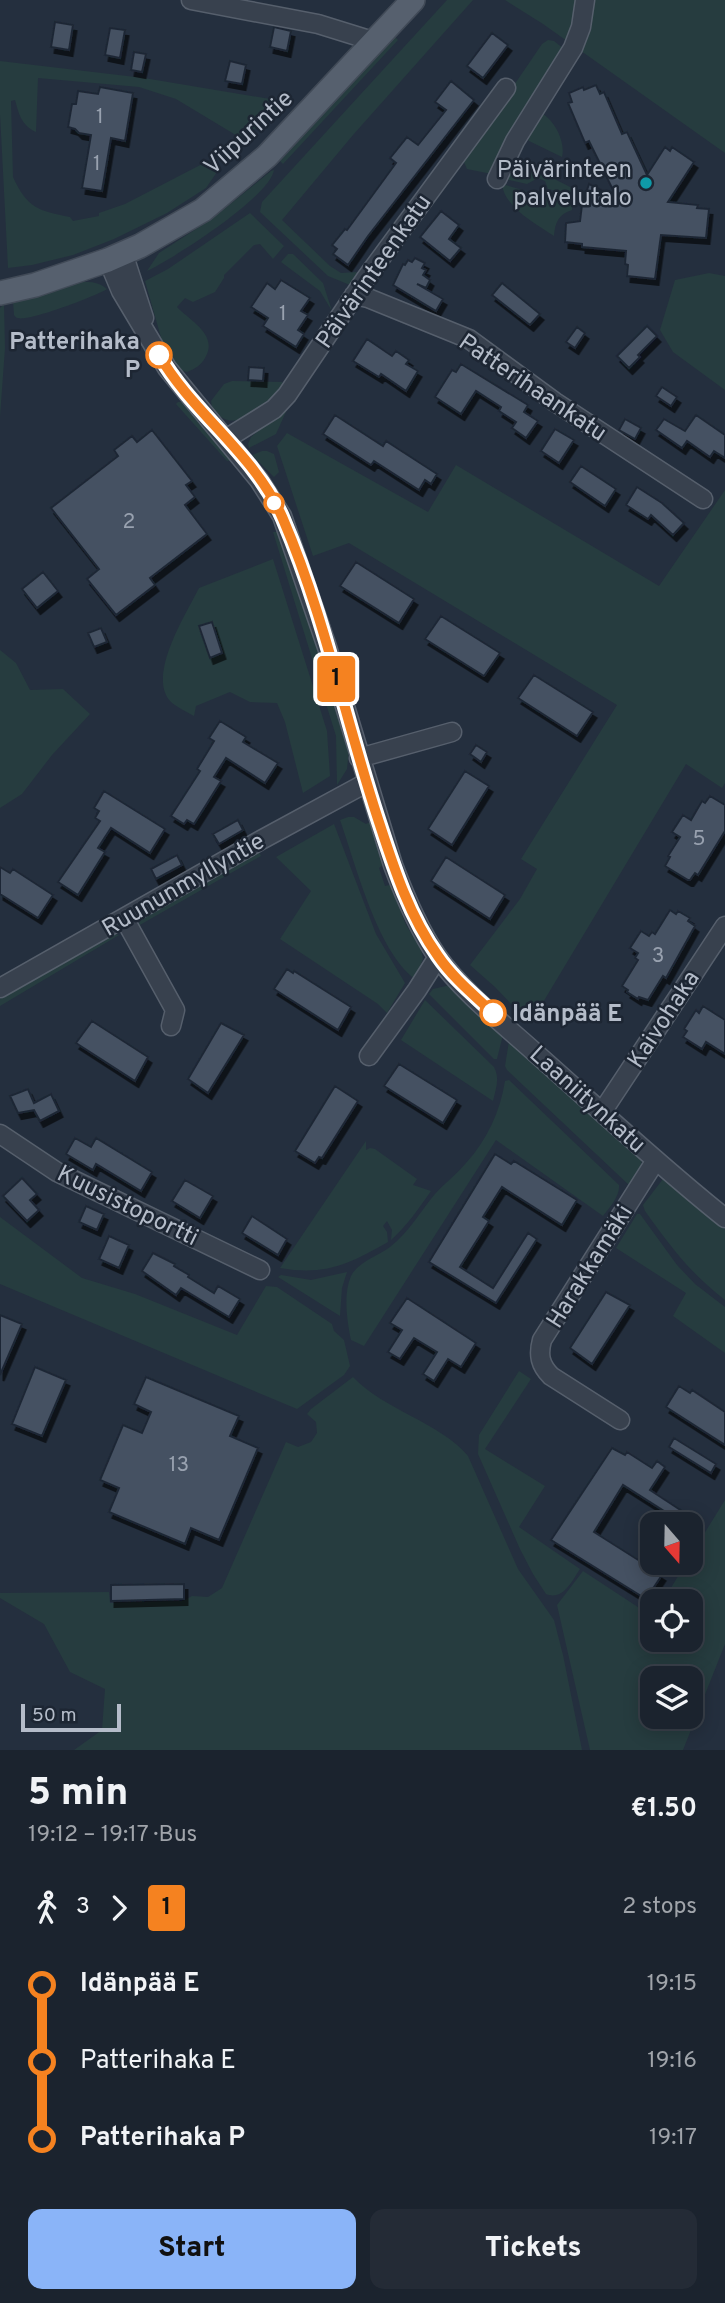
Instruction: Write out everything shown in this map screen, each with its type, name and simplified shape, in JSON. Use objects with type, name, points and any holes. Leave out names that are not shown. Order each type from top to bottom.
[{"type":"main road","name":"Viipurintie","points":[[0,293],[35,285],[140,246],[203,210],[267,156],[413,0]]},
{"type":"main road","name":"Viipurintie","points":[[0,278],[108,259]]},
{"type":"street","points":[[191,0],[318,24],[376,42]]},
{"type":"street","points":[[497,179],[514,142],[573,48],[581,27],[585,0]]},
{"type":"street","name":"Päivärinteenkatu","points":[[226,439],[274,408],[287,395],[354,295],[506,88]]},
{"type":"street","name":"Laaniitynkatu","points":[[108,259],[121,291],[181,388],[259,480],[282,516],[327,647],[366,783],[405,900],[438,957],[464,987],[656,1160],[725,1218]]},
{"type":"street","name":"Patterihaankatu","points":[[354,295],[368,298],[469,339],[555,402],[703,499]]},
{"type":"street","points":[[359,758],[452,732]]},
{"type":"street","name":"Ruununmyllyntie","points":[[0,988],[333,799],[366,783]]},
{"type":"street","points":[[124,918],[175,1010],[170,1026]]},
{"type":"street","name":"Kaivohaka","points":[[602,1112],[725,926]]},
{"type":"street","points":[[369,1056],[438,957]]},
{"type":"street","name":"Kuusistoportti","points":[[0,1134],[57,1172],[260,1270]]},
{"type":"street","name":"Harakkamäki","points":[[620,1420],[551,1376],[540,1359],[540,1347],[656,1160]]},
{"type":"green space","points":[[447,0],[473,0],[353,135],[282,220],[330,266],[341,273],[357,272],[350,285],[328,276],[260,212],[262,202]]},
{"type":"green space","points":[[505,0],[725,0],[725,153],[543,24]]},
{"type":"green space","points":[[394,36],[398,40],[283,164],[280,161]]},
{"type":"green space","points":[[548,40],[564,49],[492,174],[467,169],[463,160],[542,44]]},
{"type":"green space","points":[[0,61],[144,78],[288,102],[260,126],[239,137],[176,99],[139,87],[38,78],[36,132],[24,122],[15,100],[11,101],[13,177],[29,202],[42,210],[70,217],[73,221],[99,216],[99,213],[125,204],[208,161],[218,164],[217,172],[206,188],[167,213],[114,239],[73,255],[8,268]]},
{"type":"green space","points":[[539,112],[549,119],[558,131],[562,157],[529,141],[527,137]]},
{"type":"green space","points":[[511,157],[574,189],[572,195],[548,189],[545,181],[538,178],[527,184],[504,179]]},
{"type":"green space","points":[[274,170],[268,182],[239,211],[198,241],[147,271],[159,253],[213,218]]},
{"type":"green space","points":[[502,184],[526,191],[533,201],[542,200],[546,195],[572,202],[572,210],[558,219],[554,236],[530,220],[508,200]]},
{"type":"green space","points":[[250,213],[284,246],[273,259],[260,244],[254,245],[224,275],[215,292],[193,302],[185,298],[177,307],[201,329],[208,342],[208,350],[200,365],[187,372],[179,370],[162,341],[145,281],[168,269]]},
{"type":"green space","points":[[288,254],[293,254],[323,283],[332,311],[320,291],[281,262]]},
{"type":"green space","points":[[709,273],[725,276],[725,390],[673,352],[660,330],[675,280]]},
{"type":"green space","points":[[82,282],[95,283],[107,289],[35,316],[18,318],[14,315],[13,301],[18,298]]},
{"type":"green space","points":[[4,304],[5,348],[0,417],[0,308]]},
{"type":"green space","points":[[232,381],[282,382],[284,385],[275,397],[251,415],[228,420],[213,411],[211,401],[224,384]]},
{"type":"green space","points":[[182,402],[232,460],[227,461],[176,404]]},
{"type":"green space","points":[[289,405],[276,434],[249,448],[251,437]]},
{"type":"green space","points":[[287,433],[428,512],[456,465],[659,586],[725,490],[725,783],[722,788],[686,764],[530,1024],[470,965],[520,899],[537,869],[521,859],[617,705],[349,543],[313,556],[277,446]]},
{"type":"green space","points":[[262,451],[274,454],[279,472],[274,477],[252,455]]},
{"type":"green space","points":[[273,532],[278,532],[289,559],[349,750],[347,769],[337,785],[336,736]]},
{"type":"green space","points":[[273,559],[327,731],[330,776],[303,793],[285,722],[277,703],[250,702],[230,692],[196,706],[194,716],[172,703],[164,690],[163,676],[171,644],[199,588]]},
{"type":"green space","points":[[0,650],[16,663],[30,690],[63,689],[90,714],[52,755],[22,794],[0,808]]},
{"type":"green space","points":[[354,817],[366,824],[370,822],[383,865],[379,868],[385,886],[390,885],[406,925],[421,949],[423,959],[415,979],[390,949],[369,906],[340,820]]},
{"type":"green space","points":[[334,824],[376,934],[405,983],[387,1013],[378,1004],[280,939],[311,891],[276,857]]},
{"type":"green space","points":[[259,852],[261,856],[138,926],[141,918]]},
{"type":"green space","points":[[112,934],[119,935],[0,1006],[0,999],[5,995]]},
{"type":"green space","points":[[450,985],[503,1035],[497,1059],[429,994],[433,989]]},
{"type":"green space","points":[[425,1000],[494,1067],[497,1080],[493,1101],[401,1040]]},
{"type":"green space","points":[[509,1041],[641,1159],[642,1167],[630,1186],[507,1070],[505,1066]]},
{"type":"green space","points":[[509,1080],[619,1185],[614,1201],[603,1216],[496,1140],[364,1346],[351,1340],[346,1299],[354,1271],[397,1241],[435,1194],[474,1154],[500,1104],[505,1081]]},
{"type":"green space","points":[[366,1141],[366,1150],[375,1149],[417,1179],[413,1185],[431,1191],[397,1235],[391,1240],[392,1230],[387,1221],[383,1226],[388,1242],[361,1256],[324,1269],[280,1268]]},
{"type":"green space","points":[[663,1179],[725,1229],[725,1300],[682,1259],[645,1211],[643,1205]]},
{"type":"green space","points":[[637,1214],[640,1214],[677,1265],[695,1284],[725,1307],[725,1353],[673,1316],[686,1293],[616,1248]]},
{"type":"green space","points":[[0,1217],[82,1278],[135,1294],[237,1335],[266,1286],[277,1287],[332,1324],[334,1331],[344,1340],[350,1366],[344,1375],[297,1409],[0,1284]]},
{"type":"green space","points":[[347,1272],[342,1288],[340,1316],[278,1277],[281,1275],[311,1280]]},
{"type":"green space","points":[[519,1371],[531,1379],[485,1449],[545,1486],[519,1527],[580,1569],[566,1589],[557,1595],[546,1594],[533,1574],[478,1454],[479,1435]]},
{"type":"green space","points":[[353,1377],[380,1399],[443,1434],[468,1456],[518,1569],[554,1620],[582,1750],[74,1750],[102,1730],[105,1689],[70,1672],[44,1624],[0,1598],[0,1593],[109,1592],[110,1603],[183,1601],[192,1596],[208,1597],[222,1588],[286,1442],[298,1447],[311,1442],[317,1433],[316,1422],[307,1414]]},
{"type":"green space","points":[[725,1500],[725,1644],[703,1700],[703,1666],[640,1666],[640,1729],[691,1729],[683,1750],[590,1750],[557,1605],[583,1571],[640,1608],[640,1652],[703,1652],[703,1589],[670,1589],[679,1575],[704,1575],[704,1534]]},
{"type":"building","points":[[55,22],[73,25],[69,50],[51,47]]},
{"type":"building","points":[[274,27],[291,31],[287,51],[270,47]]},
{"type":"building","points":[[110,28],[125,30],[120,58],[105,55]]},
{"type":"building","points":[[492,33],[508,45],[483,78],[467,66]]},
{"type":"building","points":[[134,52],[146,54],[142,72],[131,70]]},
{"type":"building","points":[[230,61],[246,65],[242,84],[225,81]]},
{"type":"building","points":[[451,81],[474,100],[348,265],[333,254],[337,249],[332,245],[345,229],[347,230],[396,163],[390,158],[407,137],[418,145],[446,110],[435,102]]},
{"type":"building","name":"Päivärinteen palvelutalo","points":[[596,85],[600,94],[604,92],[622,134],[627,132],[647,175],[665,147],[670,151],[672,147],[694,162],[668,202],[709,209],[706,238],[661,235],[655,279],[627,276],[626,251],[582,247],[582,244],[565,242],[566,223],[580,221],[589,184],[617,198],[589,141],[585,143],[568,103],[572,102],[569,93]]},
{"type":"building","points":[[100,87],[133,93],[125,141],[111,138],[102,191],[82,188],[91,135],[68,127],[72,104],[76,104],[78,91],[98,94]]},
{"type":"building","points":[[441,211],[459,225],[449,239],[461,248],[450,261],[420,237]]},
{"type":"building","points":[[415,258],[425,263],[422,268],[426,270],[423,275],[430,280],[426,288],[417,284],[443,299],[436,311],[393,285],[403,264],[408,260],[412,262]]},
{"type":"building","points":[[281,280],[310,298],[301,311],[308,315],[298,330],[304,334],[296,347],[263,326],[268,318],[251,307],[267,283],[275,289]]},
{"type":"building","points":[[502,283],[540,314],[530,325],[492,295]]},
{"type":"building","points":[[647,326],[657,336],[629,368],[617,356]]},
{"type":"building","points":[[577,327],[585,333],[575,348],[566,342]]},
{"type":"building","points":[[367,339],[392,356],[396,351],[409,360],[406,364],[418,371],[406,391],[381,374],[379,377],[353,361]]},
{"type":"building","points":[[461,364],[528,405],[524,412],[538,421],[526,438],[512,428],[516,422],[499,411],[501,407],[476,391],[461,414],[435,397],[452,370],[456,372]]},
{"type":"building","points":[[249,367],[264,368],[263,381],[248,380]]},
{"type":"building","points":[[662,387],[677,397],[671,406],[656,396]]},
{"type":"building","points":[[335,415],[383,446],[386,441],[437,474],[431,484],[425,480],[419,490],[374,461],[371,465],[323,434]]},
{"type":"building","points":[[696,415],[725,435],[725,458],[714,451],[710,457],[687,441],[682,448],[656,430],[664,419],[685,431]]},
{"type":"building","points":[[625,419],[641,428],[635,439],[619,430]]},
{"type":"building","points":[[555,429],[574,440],[559,463],[541,451]]},
{"type":"building","points":[[152,430],[192,481],[186,485],[195,497],[185,505],[207,534],[150,578],[155,585],[116,615],[87,579],[99,569],[51,508],[118,456],[114,450],[132,436],[137,442]]},
{"type":"building","points":[[581,466],[616,489],[605,506],[570,482]]},
{"type":"building","points":[[637,487],[662,503],[684,523],[673,535],[651,515],[648,519],[626,505]]},
{"type":"building","points":[[356,562],[414,599],[399,623],[340,586]]},
{"type":"building","points":[[43,572],[58,591],[37,608],[22,589]]},
{"type":"building","points":[[441,616],[500,653],[484,676],[425,639]]},
{"type":"building","points":[[212,622],[222,653],[210,658],[199,626]]},
{"type":"building","points":[[101,628],[107,642],[94,647],[88,633]]},
{"type":"building","points":[[534,675],[593,712],[577,736],[518,698]]},
{"type":"building","points":[[220,721],[246,737],[243,742],[278,763],[265,783],[226,758],[214,777],[221,781],[194,824],[187,820],[184,824],[171,816],[200,771],[197,769],[214,741],[209,738]]},
{"type":"building","points":[[476,745],[487,752],[481,762],[470,754]]},
{"type":"building","points":[[465,771],[489,786],[452,845],[428,829]]},
{"type":"building","points":[[104,791],[165,829],[150,853],[111,828],[98,848],[105,852],[78,895],[58,882],[100,821],[95,818],[99,811],[94,808]]},
{"type":"building","points":[[710,796],[725,805],[725,831],[698,875],[695,873],[688,880],[665,866],[680,837],[672,832],[683,815],[691,820],[702,801],[705,803]]},
{"type":"building","points":[[238,820],[243,830],[219,844],[213,834]]},
{"type":"building","points":[[177,855],[182,865],[156,879],[151,869]]},
{"type":"building","points":[[446,857],[505,895],[490,919],[431,881]]},
{"type":"building","points":[[0,867],[10,873],[13,869],[53,895],[38,918],[0,894]]},
{"type":"building","points":[[670,910],[690,918],[688,921],[695,926],[666,978],[663,976],[648,1000],[638,999],[622,986],[638,960],[635,958],[638,953],[630,948],[641,931],[649,936],[652,932],[655,934]]},
{"type":"building","points":[[287,969],[351,1007],[338,1030],[274,989]]},
{"type":"building","points":[[703,1006],[725,1020],[725,1054],[706,1042],[702,1049],[683,1037],[687,1031],[684,1029],[696,1010],[699,1013]]},
{"type":"building","points":[[92,1021],[148,1057],[135,1081],[76,1043]]},
{"type":"building","points":[[221,1023],[244,1035],[208,1093],[188,1079]]},
{"type":"building","points":[[399,1064],[457,1100],[443,1123],[384,1086]]},
{"type":"building","points":[[335,1086],[358,1101],[322,1158],[319,1157],[315,1163],[295,1151]]},
{"type":"building","points":[[28,1089],[34,1103],[51,1094],[59,1111],[40,1121],[34,1110],[18,1113],[10,1096]]},
{"type":"building","points":[[75,1138],[91,1147],[96,1138],[152,1172],[141,1191],[96,1164],[93,1170],[66,1154]]},
{"type":"building","points":[[495,1154],[511,1164],[514,1161],[577,1200],[562,1225],[502,1187],[483,1217],[489,1221],[460,1267],[493,1288],[528,1233],[537,1239],[496,1303],[429,1262]]},
{"type":"building","points":[[22,1178],[37,1194],[30,1200],[39,1210],[27,1221],[3,1196]]},
{"type":"building","points":[[185,1180],[213,1196],[200,1218],[172,1201]]},
{"type":"building","points":[[86,1206],[104,1214],[97,1230],[79,1222]]},
{"type":"building","points":[[252,1216],[287,1239],[278,1255],[242,1233]]},
{"type":"building","points":[[109,1236],[129,1245],[119,1268],[99,1259]]},
{"type":"building","points":[[153,1253],[175,1264],[174,1266],[189,1275],[188,1277],[214,1293],[218,1286],[240,1299],[229,1317],[181,1288],[176,1295],[142,1271]]},
{"type":"building","points":[[606,1292],[630,1305],[592,1364],[570,1348]]},
{"type":"building","points":[[407,1298],[476,1343],[461,1367],[448,1359],[434,1381],[423,1374],[437,1352],[414,1338],[400,1359],[388,1352],[402,1330],[390,1323]]},
{"type":"building","points":[[0,1315],[22,1324],[0,1375]]},
{"type":"building","points":[[35,1367],[66,1380],[42,1436],[12,1424]]},
{"type":"building","points":[[146,1377],[239,1416],[230,1436],[258,1448],[219,1540],[191,1528],[185,1544],[109,1512],[119,1488],[100,1480],[123,1425],[142,1433],[151,1412],[134,1404]]},
{"type":"building","points":[[679,1386],[690,1393],[692,1390],[725,1412],[725,1445],[666,1407]]},
{"type":"building","points":[[674,1438],[716,1464],[711,1473],[669,1447]]},
{"type":"building","points":[[612,1448],[625,1455],[627,1452],[652,1468],[657,1461],[665,1467],[650,1490],[683,1512],[666,1512],[623,1485],[594,1532],[640,1561],[640,1575],[662,1575],[653,1589],[640,1589],[640,1595],[551,1540]]},
{"type":"building","points":[[184,1584],[184,1599],[111,1601],[111,1585]]},
{"type":"bus line","name":"1","points":[[159,355],[181,388],[259,480],[282,516],[327,647],[366,783],[405,900],[438,957],[493,1013]]},
{"type":"place","name":"Päivärinteen palvelutalo","points":[[646,183]]},
{"type":"place","name":"Patterihaka P","points":[[159,355]]},
{"type":"place","name":"Idänpää E","points":[[493,1013]]}]
